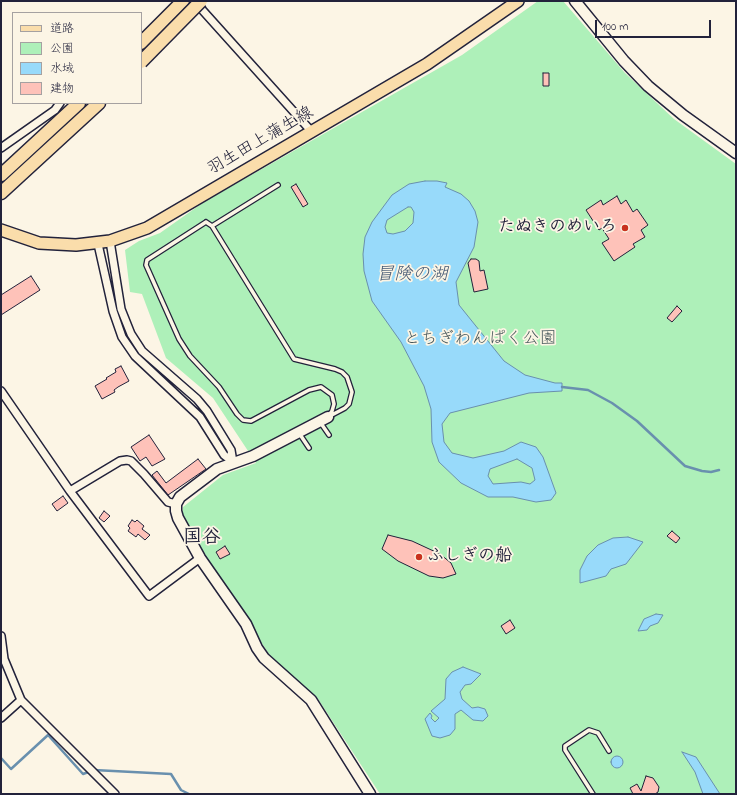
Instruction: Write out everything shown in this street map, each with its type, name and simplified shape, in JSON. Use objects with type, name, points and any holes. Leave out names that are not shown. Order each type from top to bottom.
[{"type":"highway","points":[[142,42],[183,1]]},
{"type":"highway","points":[[142,61],[202,1]]},
{"type":"highway","points":[[1,175],[78,104]]},
{"type":"highway","points":[[1,193],[98,104]]},
{"type":"main road","name":"羽生田上蒲生線","points":[[1,230],[39,243],[98,244],[147,228],[427,64],[518,1]]},
{"type":"street","points":[[194,1],[312,132]]},
{"type":"street","points":[[575,1],[624,60],[648,86],[683,115],[736,153]]},
{"type":"street","points":[[1,148],[55,110],[59,104]]},
{"type":"street","points":[[110,241],[122,309],[130,334],[142,351],[197,399],[207,411],[231,450],[233,462]]},
{"type":"street","points":[[98,244],[113,312],[122,337],[135,356],[200,417],[224,455],[233,462]]},
{"type":"street","points":[[1,391],[70,491],[149,596],[200,558]]},
{"type":"street","points":[[324,419],[253,456],[217,469],[180,497],[176,504],[178,518],[200,558],[246,624],[257,648],[264,658],[311,700],[370,794]]},
{"type":"street","points":[[70,491],[120,461],[126,460],[132,461],[168,502],[176,504]]},
{"type":"street","points":[[1,636],[4,659],[21,700],[115,794]]},
{"type":"street","points":[[1,718],[21,700]]},
{"type":"lane","points":[[212,226],[278,185]]},
{"type":"lane","points":[[206,222],[212,226],[294,359],[335,369],[342,372],[347,377],[352,392],[348,404],[345,408],[324,419],[332,411],[334,404],[332,395],[321,387],[309,390],[251,421],[243,420],[237,414],[219,387],[190,356],[179,340],[146,265],[147,260],[206,222]]},
{"type":"lane","points":[[324,419],[329,435]]},
{"type":"lane","points":[[299,432],[309,448]]},
{"type":"lane","points":[[593,794],[565,746],[589,730],[598,733],[609,751]]},
{"type":"green space","name":"とちぎわんぱく公園","points":[[538,1],[563,1],[625,73],[674,119],[736,164],[736,794],[380,794],[318,699],[271,657],[208,563],[182,515],[183,507],[223,475],[256,463],[213,398],[166,358],[142,294],[130,292],[125,250],[139,241],[160,233],[204,202],[462,55]]},
{"type":"water","name":"冒険の湖","points":[[425,181],[447,183],[445,187],[461,194],[469,201],[475,211],[478,222],[474,247],[456,282],[459,305],[504,361],[525,375],[555,383],[562,383],[562,391],[529,393],[450,413],[442,424],[444,442],[452,453],[473,458],[504,451],[521,442],[536,447],[543,457],[556,493],[551,500],[536,502],[513,497],[488,497],[461,483],[439,462],[432,442],[431,409],[424,386],[401,342],[372,301],[364,271],[363,254],[365,237],[372,222],[392,195],[409,184]],"holes":[[[408,207],[411,207],[414,212],[413,223],[405,231],[393,234],[387,233],[385,227],[387,220]],[[517,459],[532,468],[535,480],[530,484],[521,482],[493,484],[488,476],[490,469]]]},
{"type":"water","points":[[628,537],[643,542],[626,564],[611,569],[606,576],[580,583],[580,570],[587,556],[598,545],[613,538]]},
{"type":"water","points":[[656,614],[663,615],[658,623],[650,626],[647,630],[638,631],[644,619]]},
{"type":"water","points":[[463,667],[481,674],[471,684],[465,685],[460,692],[462,699],[472,708],[478,707],[485,709],[488,716],[483,721],[473,720],[461,710],[455,714],[455,729],[450,735],[440,738],[432,736],[425,719],[430,713],[432,716],[431,718],[435,722],[439,718],[431,711],[445,699],[446,679],[452,672]]},
{"type":"water","points":[[682,752],[696,757],[720,794],[703,794],[695,772]]},
{"type":"water","points":[[615,756],[619,756],[623,762],[619,768],[615,768],[611,764],[611,760]]},
{"type":"building","points":[[543,73],[549,73],[549,86],[543,86]]},
{"type":"building","points":[[296,184],[308,204],[303,207],[291,187]]},
{"type":"building","name":"たぬきのめいろ","points":[[617,196],[621,204],[626,200],[633,212],[637,209],[648,225],[641,230],[645,237],[633,244],[635,247],[614,261],[602,243],[609,239],[602,228],[599,230],[586,210],[601,200],[603,205]]},
{"type":"building","points":[[471,259],[476,259],[479,261],[480,271],[484,270],[488,289],[474,292],[468,263]]},
{"type":"building","points":[[31,276],[40,290],[1,315],[1,295]]},
{"type":"building","points":[[677,306],[682,311],[672,322],[667,318]]},
{"type":"building","points":[[121,366],[129,381],[114,390],[115,392],[102,399],[95,386],[107,379],[106,378],[116,372],[115,369]]},
{"type":"building","points":[[149,435],[165,459],[152,466],[146,457],[140,461],[131,447]]},
{"type":"building","points":[[198,459],[206,469],[168,495],[152,475],[157,471],[166,483]]},
{"type":"building","points":[[63,496],[68,503],[57,511],[52,504]]},
{"type":"building","points":[[104,511],[110,516],[104,522],[99,518]]},
{"type":"building","points":[[132,520],[135,522],[137,520],[144,526],[142,529],[150,535],[145,540],[138,534],[136,537],[128,531],[130,528],[128,526]]},
{"type":"building","points":[[672,531],[680,538],[676,543],[667,536]]},
{"type":"building","name":"ふしぎの船","points":[[388,535],[412,541],[440,554],[451,563],[456,574],[443,578],[429,576],[398,561],[382,549]]},
{"type":"building","points":[[225,546],[230,554],[220,559],[216,552]]},
{"type":"building","points":[[510,620],[515,628],[506,634],[501,626]]},
{"type":"building","points":[[646,776],[653,778],[659,787],[658,792],[655,794],[633,794],[630,788],[637,784],[641,791]]},
{"type":"waterway","points":[[562,387],[588,390],[612,403],[637,421],[685,466],[702,471],[711,472],[719,470]]},
{"type":"waterway","points":[[1,758],[11,769],[48,735],[83,774],[94,770],[171,774],[181,790],[189,794]]},
{"type":"place","name":"たぬきのめいろ","points":[[625,228]]},
{"type":"place","name":"ふしぎの船","points":[[419,557]]},
{"type":"district","name":"国谷","points":[[202,539]]}]
